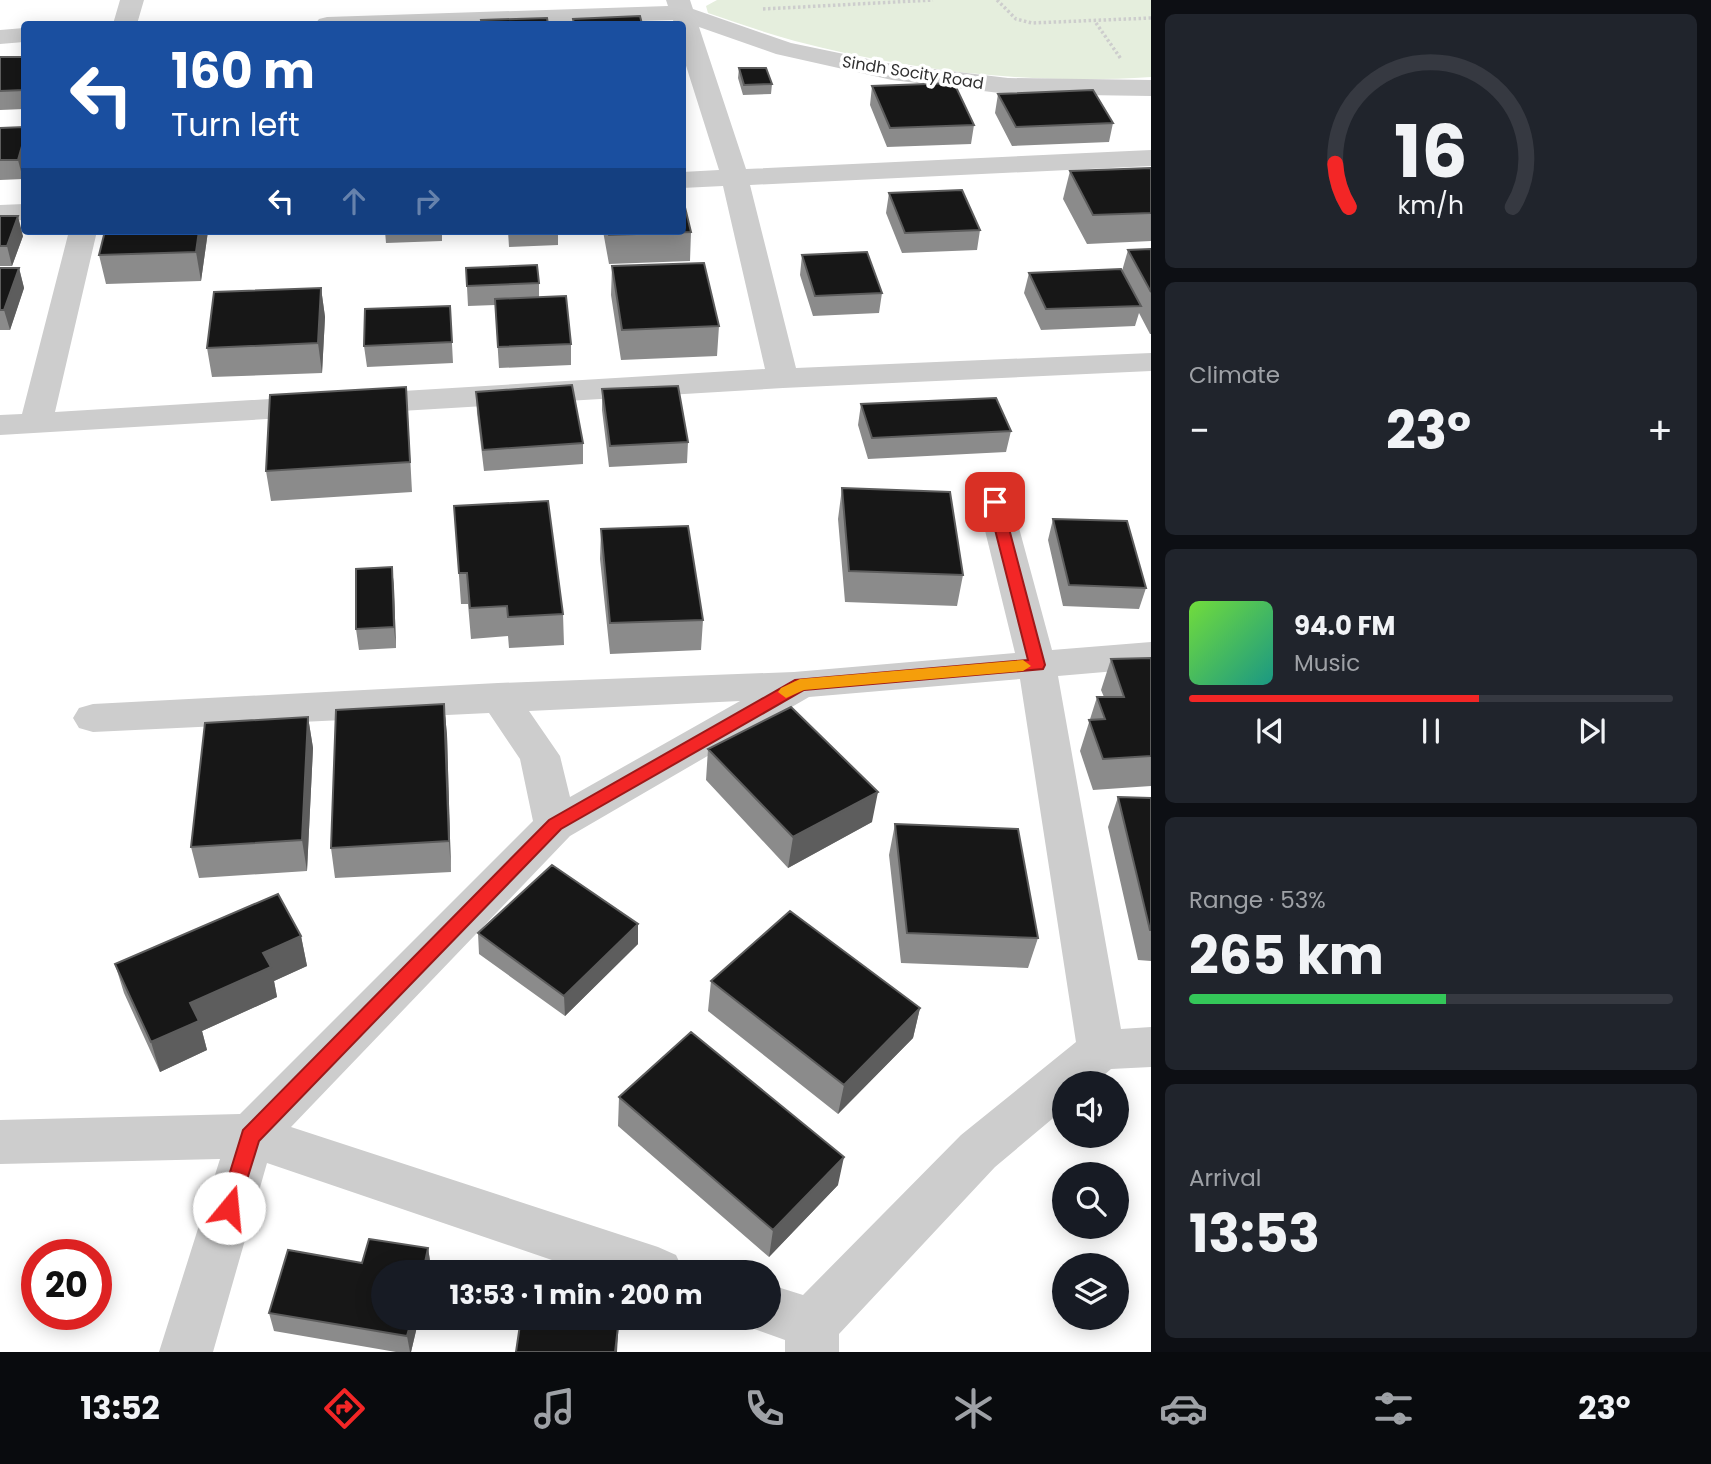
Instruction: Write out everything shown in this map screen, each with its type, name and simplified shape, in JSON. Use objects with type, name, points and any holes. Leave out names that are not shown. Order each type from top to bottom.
[{"type":"lane","points":[[126,21],[132,0]]},
{"type":"lane","points":[[684,4],[734,178],[783,378]]},
{"type":"lane","name":"Sindh Socity Road","points":[[381,21],[684,4],[785,49],[892,72],[1009,86],[1151,88]]},
{"type":"lane","points":[[0,37],[21,36]]},
{"type":"lane","points":[[686,180],[1151,159]]},
{"type":"lane","points":[[0,213],[21,212]]},
{"type":"lane","points":[[36,423],[82,235]]},
{"type":"lane","points":[[0,425],[783,378],[1151,362]]},
{"type":"lane","points":[[995,502],[1037,665],[1101,1050]]},
{"type":"lane","points":[[93,718],[800,684],[1151,655]]},
{"type":"lane","points":[[186,1352],[251,1136],[555,825],[800,684]]},
{"type":"lane","points":[[498,697],[540,756],[555,825]]},
{"type":"lane","points":[[797,1328],[978,1151],[1101,1050],[1151,1047]]},
{"type":"lane","points":[[0,1142],[251,1136],[622,1260]]},
{"type":"path","points":[[761,9],[933,0]]},
{"type":"path","points":[[997,0],[1016,19],[1032,23],[1151,18]]},
{"type":"green space","points":[[717,0],[1151,0],[1151,77],[1062,79],[927,68],[795,41],[708,13],[706,6]]},
{"type":"building","points":[[640,16],[641,21],[573,21]]},
{"type":"building","points":[[547,18],[548,21],[481,21]]},
{"type":"building","points":[[0,57],[21,57],[21,90],[0,91]]},
{"type":"building","points":[[739,68],[766,68],[772,84],[744,85]]},
{"type":"building","points":[[954,83],[974,125],[890,128],[872,86]]},
{"type":"building","points":[[1093,90],[1113,123],[1016,127],[998,94]]},
{"type":"building","points":[[21,127],[18,160],[0,160],[0,128]]},
{"type":"building","points":[[1151,168],[1151,213],[1093,215],[1070,171]]},
{"type":"building","points":[[962,190],[980,230],[905,233],[889,193]]},
{"type":"building","points":[[686,211],[691,232],[686,232]]},
{"type":"building","points":[[0,216],[18,216],[7,246],[0,246]]},
{"type":"building","points":[[104,235],[198,235],[196,252],[99,255]]},
{"type":"building","points":[[1151,249],[1151,292],[1128,250]]},
{"type":"building","points":[[867,252],[882,293],[815,296],[802,255]]},
{"type":"building","points":[[704,263],[719,326],[622,330],[612,266]]},
{"type":"building","points":[[537,265],[539,283],[467,286],[466,268]]},
{"type":"building","points":[[0,268],[19,268],[4,310],[0,310]]},
{"type":"building","points":[[1121,269],[1141,306],[1046,309],[1029,273]]},
{"type":"building","points":[[321,288],[318,343],[207,348],[214,292]]},
{"type":"building","points":[[566,296],[571,344],[498,347],[495,299]]},
{"type":"building","points":[[450,306],[452,342],[364,346],[365,309]]},
{"type":"building","points":[[572,385],[583,443],[483,450],[476,392]]},
{"type":"building","points":[[678,386],[688,442],[610,446],[602,389]]},
{"type":"building","points":[[406,387],[410,462],[266,471],[270,395]]},
{"type":"building","points":[[996,398],[1011,431],[872,438],[861,404]]},
{"type":"building","points":[[842,488],[950,492],[963,575],[849,571]]},
{"type":"building","points":[[548,501],[563,614],[508,617],[507,606],[470,608],[467,573],[459,573],[454,506]]},
{"type":"building","points":[[1053,519],[1127,521],[1146,588],[1069,585]]},
{"type":"building","points":[[688,526],[703,620],[610,623],[601,529]]},
{"type":"building","points":[[392,567],[394,627],[356,629],[356,569]]},
{"type":"building","points":[[1151,658],[1151,756],[1103,759],[1089,720],[1105,719],[1097,697],[1124,697],[1111,659]]},
{"type":"building","points":[[444,704],[449,841],[331,848],[336,710]]},
{"type":"building","points":[[791,707],[878,792],[793,837],[708,749]]},
{"type":"building","points":[[308,717],[302,840],[191,847],[205,723]]},
{"type":"building","points":[[1118,797],[1151,798],[1151,930],[1150,930]]},
{"type":"building","points":[[895,824],[1018,829],[1038,938],[907,933]]},
{"type":"building","points":[[552,865],[638,924],[564,996],[478,933]]},
{"type":"building","points":[[278,894],[301,936],[263,953],[271,967],[190,1003],[199,1021],[151,1042],[115,964]]},
{"type":"building","points":[[790,911],[920,1008],[844,1085],[711,981]]},
{"type":"building","points":[[691,1032],[844,1157],[773,1230],[619,1097]]},
{"type":"building","points":[[369,1239],[428,1248],[426,1260],[371,1260],[371,1330],[269,1313],[288,1250],[362,1263]]},
{"type":"building","points":[[371,1330],[409,1330],[407,1336]]},
{"type":"building","points":[[519,1330],[618,1330],[615,1352],[516,1352]]},
{"type":"slow traffic","points":[[786,692],[800,684],[1023,666]]},
{"type":"route","points":[[229,1208],[251,1136],[555,825],[800,684],[1037,665],[995,502]]}]
